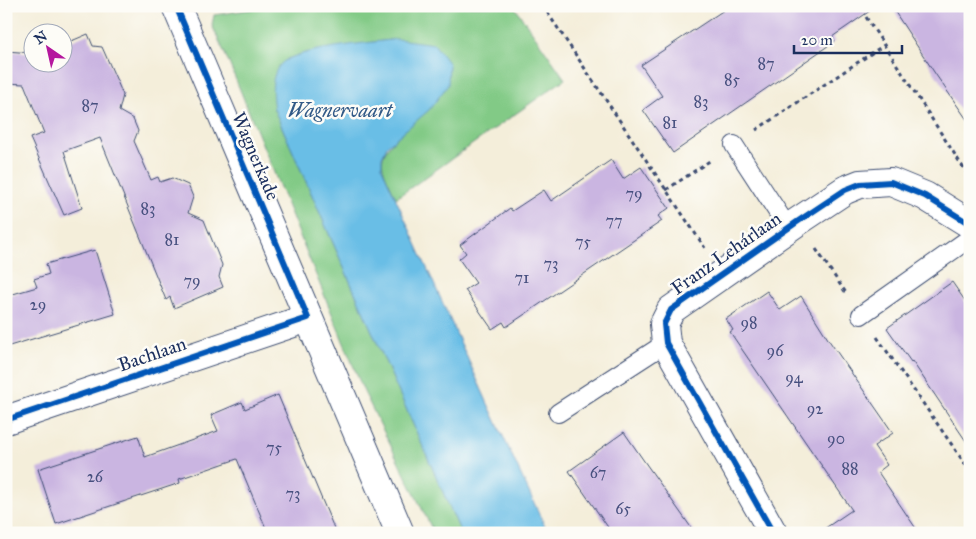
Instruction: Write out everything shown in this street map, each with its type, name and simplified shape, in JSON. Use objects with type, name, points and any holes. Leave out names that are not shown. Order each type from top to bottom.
[{"type":"street","name":"Wagnerkade","points":[[176,6],[400,533]]},
{"type":"street","name":"Franz Lehárlaan","points":[[666,343],[664,324],[671,310],[792,225],[845,190],[860,184],[891,182],[925,196],[970,224]]},
{"type":"street","name":"Bachlaan","points":[[6,420],[308,318]]},
{"type":"street","points":[[666,343],[773,533]]},
{"type":"lane","points":[[734,146],[792,225]]},
{"type":"lane","points":[[861,315],[970,238]]},
{"type":"lane","points":[[558,413],[666,343]]},
{"type":"path","points":[[543,6],[722,274]]},
{"type":"path","points":[[866,17],[970,178]]},
{"type":"path","points":[[666,190],[884,45]]},
{"type":"path","points":[[792,225],[861,315],[970,471]]},
{"type":"green space","points":[[274,6],[514,6],[565,79],[396,198],[386,177],[382,162],[387,148],[404,131],[397,39],[314,51],[287,59],[274,109],[461,533],[434,533],[364,392],[212,25],[214,15]]},
{"type":"water","name":"Wagnervaart","points":[[397,39],[434,44],[449,64],[448,85],[429,110],[387,146],[382,157],[382,168],[548,533],[461,533],[274,109],[273,79],[277,69],[289,58],[318,50]]},
{"type":"building","points":[[730,6],[877,6],[832,37],[835,41],[673,153],[643,110],[662,96],[641,65]]},
{"type":"building","points":[[891,6],[970,6],[970,124],[936,75]]},
{"type":"building","points":[[88,34],[93,46],[102,47],[123,95],[119,111],[133,119],[138,131],[134,141],[151,180],[158,177],[160,182],[172,178],[188,185],[193,197],[188,213],[204,220],[222,265],[219,277],[223,287],[174,308],[170,297],[166,300],[100,138],[64,151],[82,208],[64,215],[30,138],[44,133],[24,84],[6,83],[6,51],[22,52],[22,72],[72,72],[72,41]]},
{"type":"building","points":[[611,160],[623,179],[641,167],[669,208],[658,216],[662,221],[506,327],[503,322],[492,329],[465,290],[476,283],[459,259],[466,253],[460,245],[510,208],[512,211],[544,190],[551,201]]},
{"type":"building","points":[[95,250],[115,314],[6,347],[6,296],[37,287],[34,279],[49,274],[46,264]]},
{"type":"building","points":[[952,282],[970,308],[970,447],[912,361],[887,328]]},
{"type":"building","points":[[767,291],[780,310],[801,296],[828,339],[893,433],[874,446],[887,465],[878,472],[919,533],[818,533],[852,510],[730,332],[733,330],[726,319]]},
{"type":"building","points":[[278,395],[336,533],[268,533],[237,459],[179,479],[180,483],[56,524],[38,469],[138,436],[145,457],[218,431],[211,415],[242,402],[245,409]]},
{"type":"building","points":[[624,432],[695,533],[612,533],[569,471]]},
{"type":"cycle path","points":[[6,420],[308,318],[176,6]]},
{"type":"cycle path","points":[[773,533],[666,343],[664,324],[671,310],[797,222],[845,190],[860,184],[891,182],[925,196],[970,224]]}]
